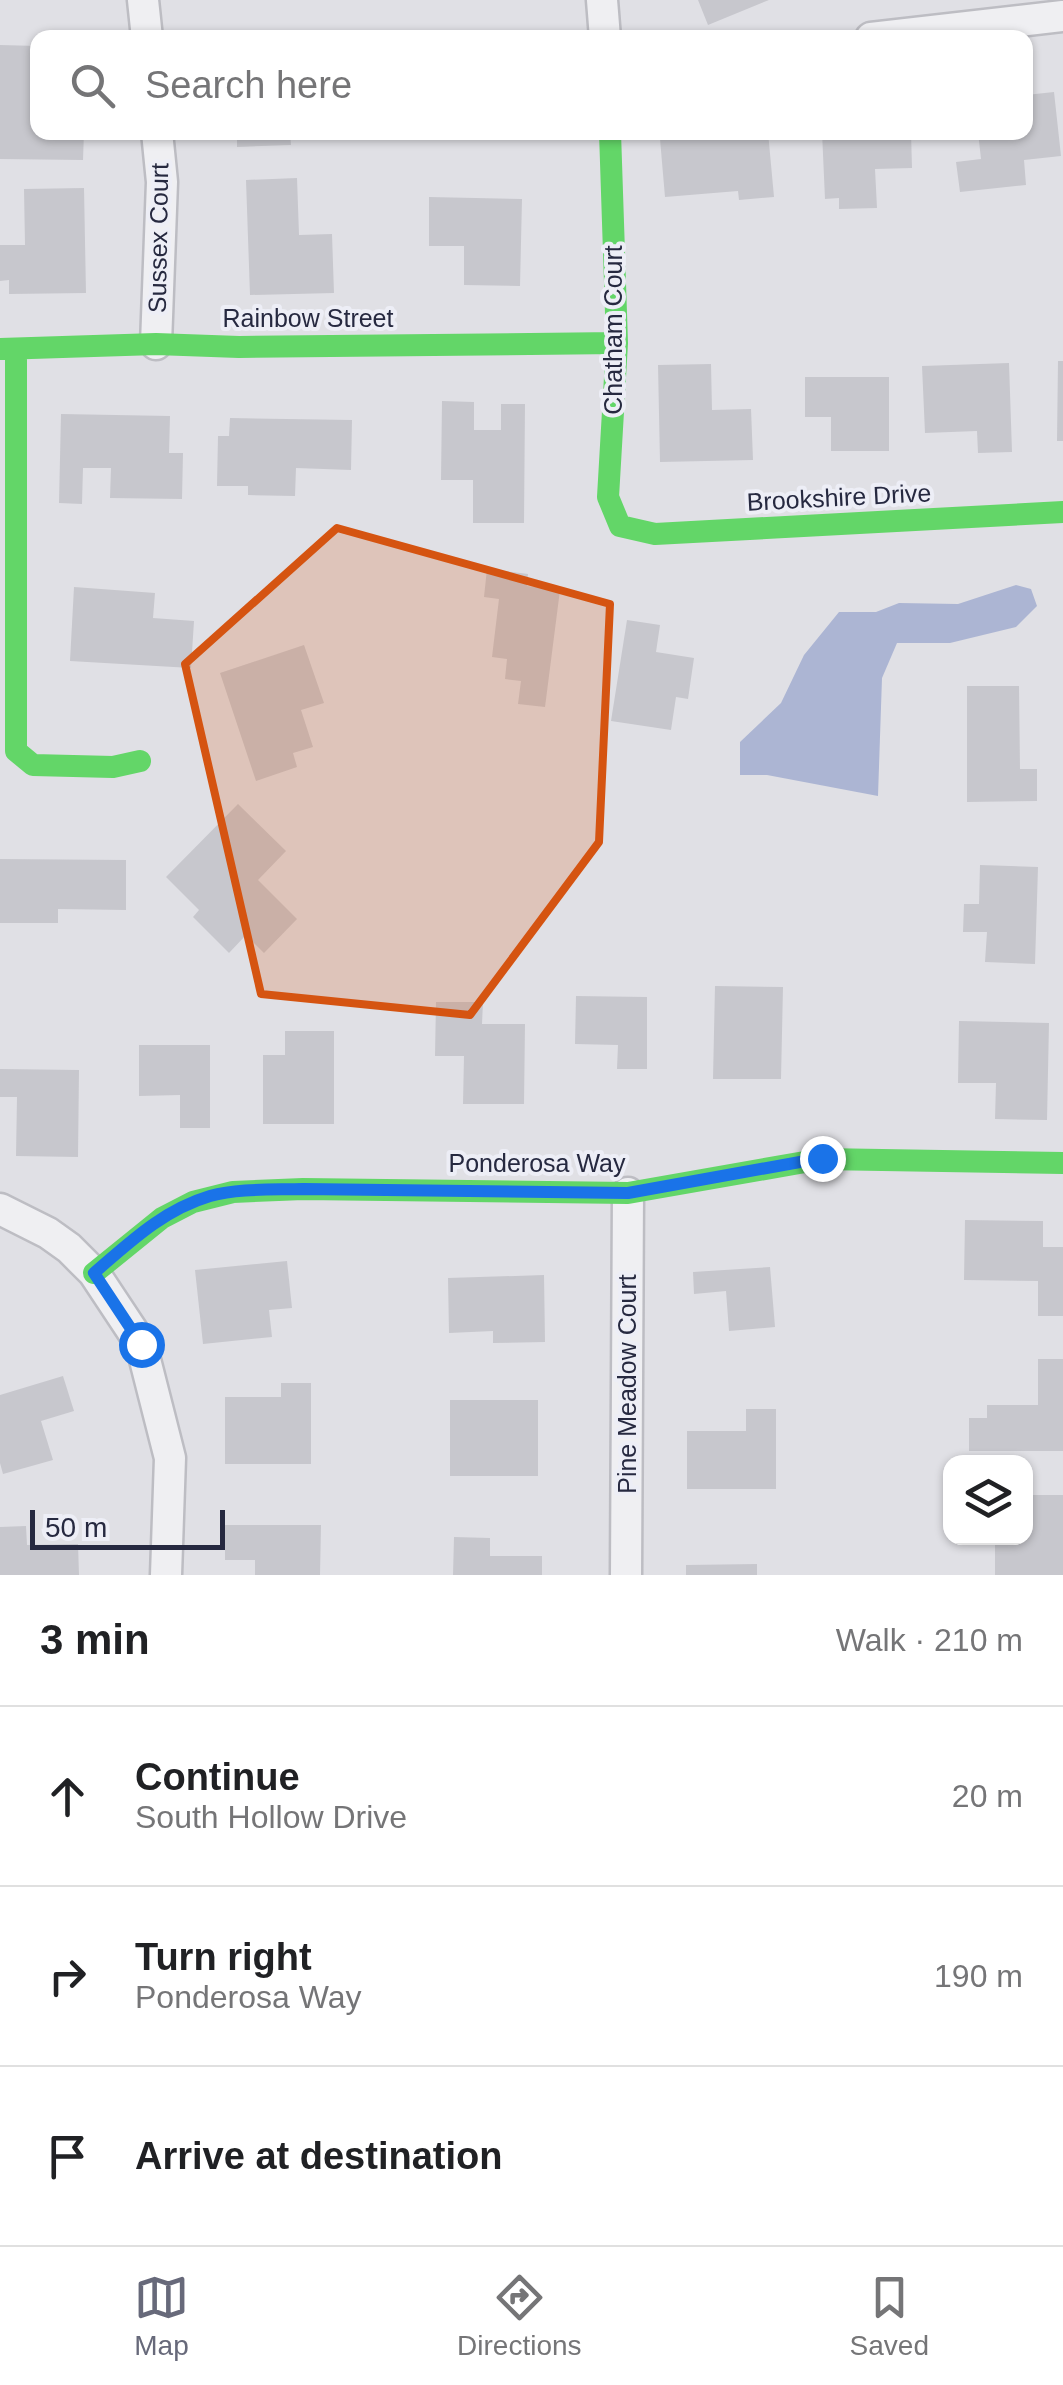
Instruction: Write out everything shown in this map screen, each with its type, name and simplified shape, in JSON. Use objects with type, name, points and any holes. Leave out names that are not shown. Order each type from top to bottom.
[{"type":"street","points":[[144,0],[146,30]]},
{"type":"street","points":[[602,0],[605,30]]},
{"type":"street","points":[[941,30],[1063,16]]},
{"type":"street","name":"Sussex Court","points":[[156,344],[162,182],[157,140]]},
{"type":"street","name":"Chatham Court","points":[[610,140],[617,343],[608,497],[620,526]]},
{"type":"street","name":"Rainbow Street","points":[[8,349],[156,344],[239,347],[617,343]]},
{"type":"street","points":[[8,349],[16,751],[34,765],[113,767],[140,761]]},
{"type":"street","name":"Brookshire Drive","points":[[620,526],[655,534],[1063,512]]},
{"type":"street","name":"Ponderosa Way","points":[[94,1273],[149,1226],[180,1207],[212,1195],[255,1190],[628,1193],[822,1158],[1063,1163]]},
{"type":"street","name":"Pine Meadow Court","points":[[626,1575],[628,1193]]},
{"type":"street","points":[[0,1208],[48,1233],[94,1273],[141,1344],[170,1458],[166,1575]]},
{"type":"highlighted area","points":[[337,528],[610,604],[599,842],[470,1015],[261,994],[185,664]]},
{"type":"water","points":[[1016,585],[1031,589],[1037,606],[1016,627],[950,643],[897,643],[882,678],[878,796],[767,775],[740,775],[740,742],[781,703],[804,655],[839,612],[876,612],[899,603],[958,604]]},
{"type":"building","points":[[698,0],[769,0],[708,25]]},
{"type":"building","points":[[0,45],[30,46],[30,140],[84,140],[83,160],[0,159]]},
{"type":"building","points":[[1054,92],[1061,156],[1024,160],[1026,185],[960,192],[956,162],[981,159],[979,140],[1033,140],[1033,94]]},
{"type":"building","points":[[237,140],[291,140],[291,145],[237,147]]},
{"type":"building","points":[[660,140],[769,140],[774,197],[739,200],[738,191],[665,197]]},
{"type":"building","points":[[822,140],[911,140],[912,168],[875,169],[877,208],[839,209],[839,198],[825,199]]},
{"type":"building","points":[[297,178],[299,235],[332,234],[334,293],[250,295],[246,180]]},
{"type":"building","points":[[84,188],[86,293],[9,294],[9,280],[0,281],[0,245],[25,245],[24,189]]},
{"type":"building","points":[[429,197],[522,199],[520,286],[464,285],[464,246],[429,246]]},
{"type":"building","points":[[1058,361],[1063,361],[1063,441],[1057,441]]},
{"type":"building","points":[[1009,363],[1012,452],[978,453],[977,431],[925,433],[922,366]]},
{"type":"building","points":[[711,364],[712,410],[751,409],[753,460],[660,462],[658,365]]},
{"type":"building","points":[[805,377],[889,377],[889,451],[831,451],[831,417],[805,417]]},
{"type":"building","points":[[442,401],[474,402],[474,430],[501,430],[501,404],[525,404],[524,523],[473,523],[473,480],[441,480]]},
{"type":"building","points":[[61,414],[170,416],[169,453],[183,453],[182,499],[110,498],[111,468],[83,468],[82,504],[59,503]]},
{"type":"building","points":[[230,418],[352,420],[351,470],[296,468],[295,496],[248,495],[248,486],[217,486],[218,436],[229,436]]},
{"type":"building","points":[[487,569],[528,574],[527,586],[560,590],[545,707],[518,704],[521,681],[505,679],[507,659],[492,657],[499,599],[484,597]]},
{"type":"building","points":[[74,587],[155,593],[153,618],[194,621],[191,668],[70,661]]},
{"type":"building","points":[[627,620],[660,625],[656,652],[694,658],[688,699],[676,697],[671,730],[611,721]]},
{"type":"building","points":[[304,645],[324,703],[301,710],[313,747],[293,753],[297,767],[256,781],[220,673]]},
{"type":"building","points":[[967,686],[1019,686],[1020,769],[1037,769],[1037,801],[967,802]]},
{"type":"building","points":[[238,804],[286,851],[258,880],[297,919],[264,953],[246,935],[229,953],[193,917],[199,910],[166,877]]},
{"type":"building","points":[[0,859],[126,860],[126,910],[58,909],[58,923],[0,923]]},
{"type":"building","points":[[980,865],[1038,867],[1035,964],[985,962],[987,932],[963,932],[964,904],[979,904]]},
{"type":"building","points":[[715,986],[783,987],[781,1079],[713,1079]]},
{"type":"building","points":[[576,996],[647,997],[647,1069],[617,1069],[618,1045],[575,1044]]},
{"type":"building","points":[[436,1002],[483,1002],[482,1024],[525,1024],[524,1104],[463,1104],[464,1056],[435,1056]]},
{"type":"building","points":[[959,1021],[1049,1023],[1047,1120],[995,1119],[996,1083],[958,1083]]},
{"type":"building","points":[[285,1031],[334,1031],[334,1124],[263,1124],[263,1055],[285,1055]]},
{"type":"building","points":[[139,1045],[210,1045],[210,1128],[180,1128],[180,1095],[139,1096]]},
{"type":"building","points":[[0,1069],[79,1070],[78,1157],[16,1156],[17,1097],[0,1097]]},
{"type":"building","points":[[965,1220],[1043,1221],[1043,1247],[1063,1247],[1063,1316],[1038,1316],[1038,1281],[964,1280]]},
{"type":"building","points":[[287,1261],[292,1308],[269,1310],[272,1337],[203,1344],[195,1270]]},
{"type":"building","points":[[770,1267],[775,1327],[729,1331],[726,1291],[694,1294],[693,1272]]},
{"type":"building","points":[[544,1275],[545,1342],[493,1343],[493,1331],[449,1333],[448,1278]]},
{"type":"building","points":[[1038,1359],[1063,1359],[1063,1451],[969,1451],[969,1418],[987,1418],[987,1405],[1038,1405]]},
{"type":"building","points":[[63,1376],[74,1411],[41,1421],[53,1460],[3,1474],[0,1395]]},
{"type":"building","points":[[281,1383],[311,1383],[311,1464],[225,1464],[225,1397],[281,1397]]},
{"type":"building","points":[[450,1400],[538,1400],[538,1476],[450,1476]]},
{"type":"building","points":[[746,1409],[776,1409],[776,1489],[687,1489],[687,1431],[746,1431]]},
{"type":"building","points":[[1033,1495],[1063,1495],[1063,1575],[995,1575],[995,1545],[1033,1545]]},
{"type":"building","points":[[225,1525],[321,1525],[320,1575],[255,1575],[255,1560],[225,1560]]},
{"type":"building","points":[[26,1526],[27,1545],[78,1544],[79,1575],[0,1575],[0,1527]]},
{"type":"building","points":[[454,1537],[490,1538],[490,1556],[542,1556],[542,1575],[453,1575]]},
{"type":"building","points":[[757,1564],[757,1575],[686,1575],[686,1565]]},
{"type":"traffic: fast","points":[[610,140],[617,343],[608,497],[620,526],[655,534],[1063,512]]},
{"type":"traffic: fast","points":[[0,349],[156,344],[239,347],[617,343]]},
{"type":"traffic: fast","points":[[16,349],[16,751],[33,765],[113,767],[140,761]]},
{"type":"traffic: fast","points":[[94,1273],[162,1218],[193,1202],[233,1192],[303,1189],[628,1193],[822,1159],[1063,1163]]},
{"type":"route","points":[[141,1344],[94,1273],[149,1226],[180,1207],[212,1195],[303,1189],[628,1193],[822,1158]]}]
